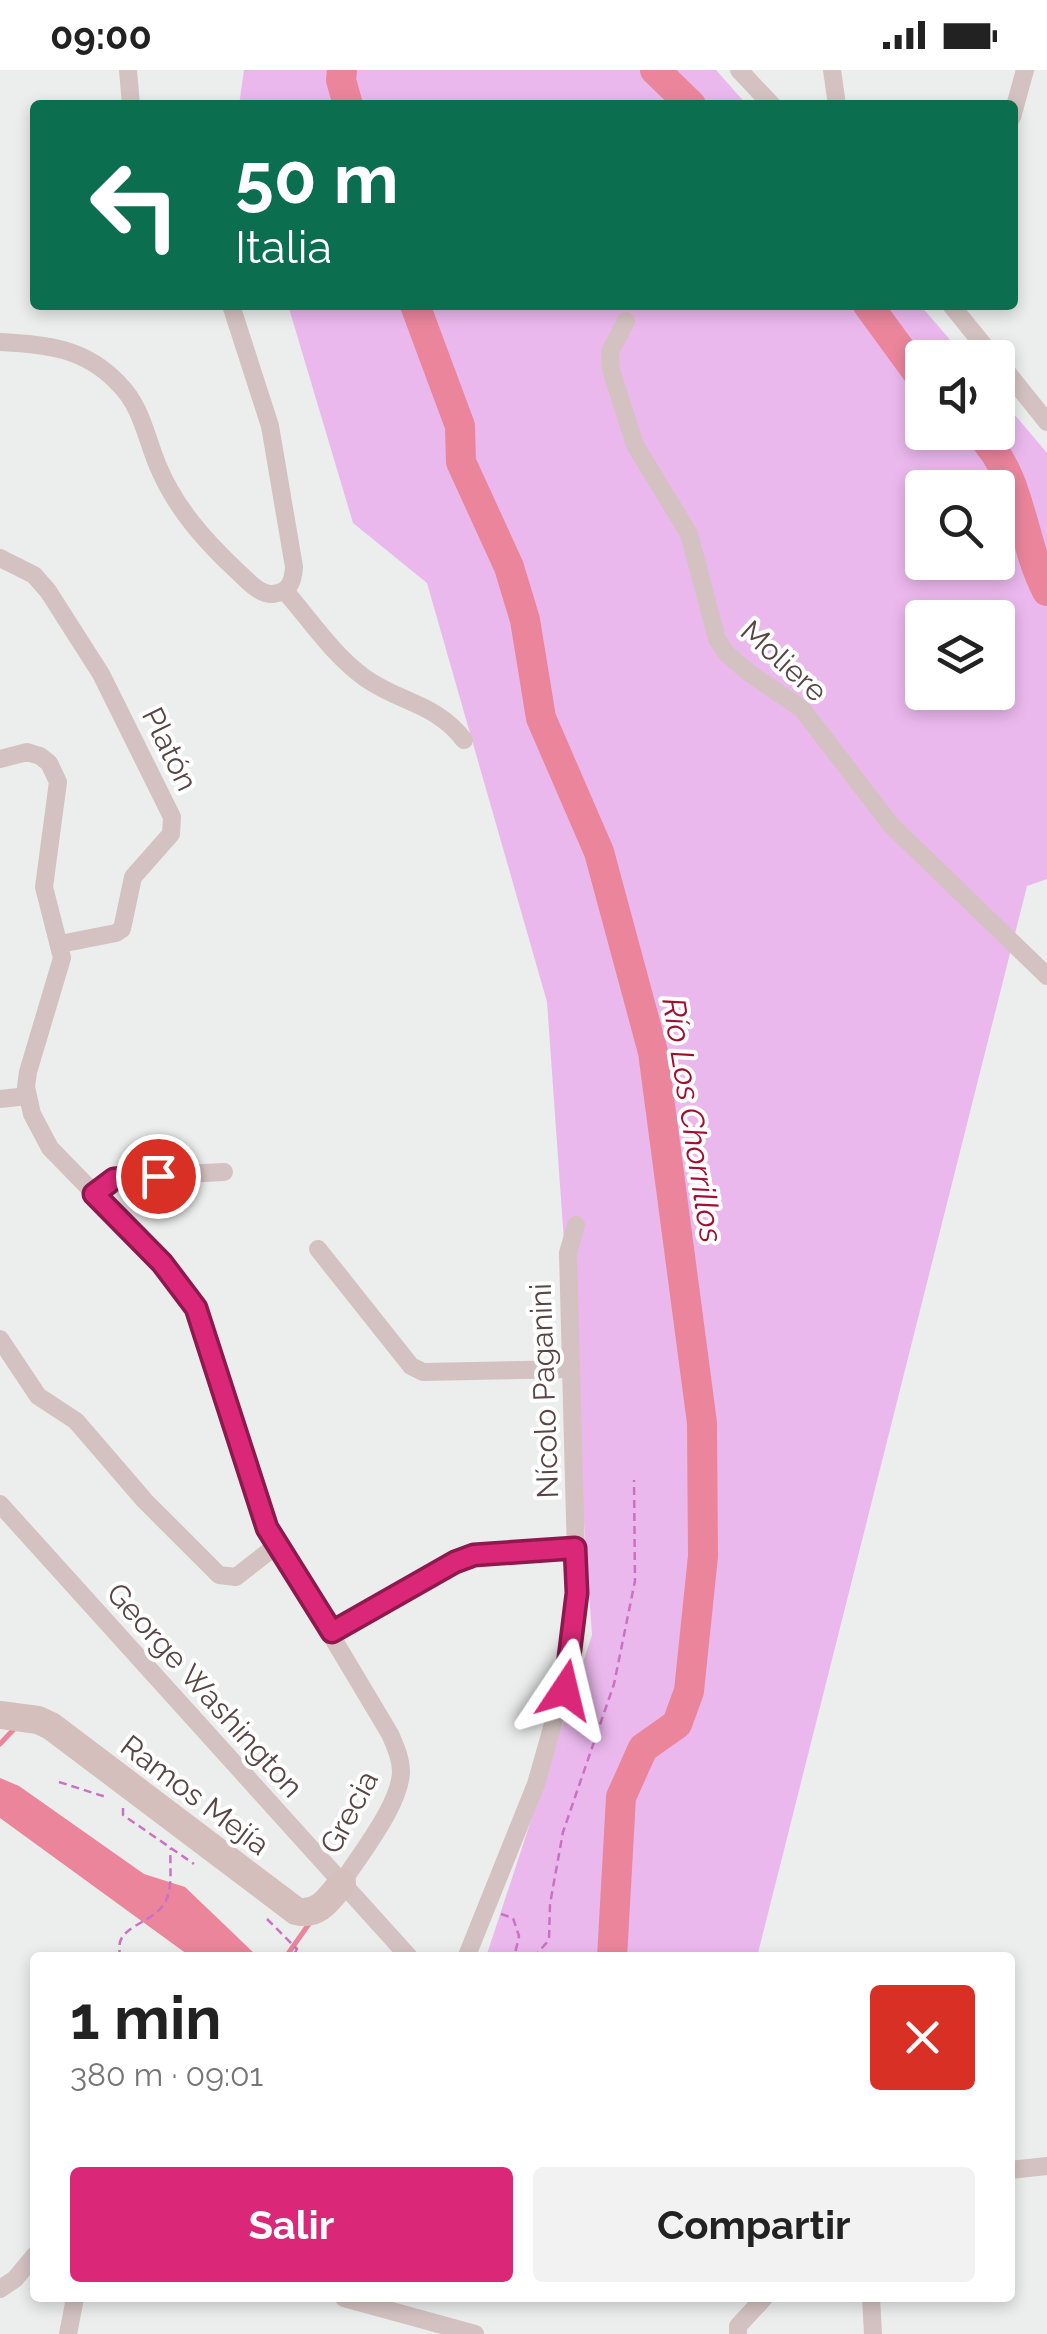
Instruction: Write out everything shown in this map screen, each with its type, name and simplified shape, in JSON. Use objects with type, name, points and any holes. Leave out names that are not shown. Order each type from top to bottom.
[{"type":"street","points":[[128,70],[131,100]]},
{"type":"street","points":[[738,70],[767,100]]},
{"type":"street","points":[[832,70],[835,100]]},
{"type":"street","points":[[1017,100],[1025,70]]},
{"type":"street","points":[[0,342],[54,346],[78,354],[118,382],[145,425],[158,465],[185,516],[258,590],[270,595],[285,590],[293,581],[294,567],[273,442],[233,310]]},
{"type":"street","points":[[959,310],[981,340]]},
{"type":"street","name":"Moliere","points":[[626,321],[610,352],[611,370],[635,445],[689,534],[717,640],[749,673],[802,710],[891,825],[1047,976]]},
{"type":"street","points":[[1015,382],[1047,422]]},
{"type":"street","name":"Platón","points":[[0,558],[34,576],[48,592],[102,674],[172,818],[172,834],[132,877],[122,929],[116,934],[60,944]]},
{"type":"street","points":[[285,590],[351,667],[369,681],[450,722],[464,740]]},
{"type":"street","points":[[0,759],[27,752],[40,756],[49,762],[58,782],[44,886],[60,944],[60,971],[28,1072],[27,1096],[0,1098]]},
{"type":"street","name":"Grecia","points":[[27,1096],[40,1133],[162,1263],[196,1308],[259,1508],[390,1734],[401,1770],[394,1798],[342,1883]]},
{"type":"street","points":[[94,1194],[114,1179],[125,1177],[224,1172]]},
{"type":"street","name":"Nícolo Paganini","points":[[468,1952],[536,1784],[565,1690],[577,1593],[568,1253],[576,1225]]},
{"type":"street","points":[[318,1249],[411,1366],[423,1372],[570,1368]]},
{"type":"street","points":[[0,1340],[38,1396],[76,1421],[144,1501],[219,1575],[236,1577],[277,1545]]},
{"type":"street","name":"George Washington","points":[[0,1504],[405,1952]]},
{"type":"street","points":[[332,1632],[474,1555],[575,1548]]},
{"type":"street","name":"Ramos Mejía","points":[[0,1716],[21,1716],[50,1726],[296,1911],[304,1913],[322,1907],[342,1883]]},
{"type":"street","points":[[1015,2169],[1047,2166]]},
{"type":"street","points":[[0,2288],[15,2279],[30,2261]]},
{"type":"street","points":[[68,2334],[74,2302]]},
{"type":"street","points":[[359,2302],[475,2334]]},
{"type":"street","points":[[738,2334],[738,2326],[760,2302]]},
{"type":"street","points":[[871,2302],[872,2334]]},
{"type":"path","points":[[538,1952],[549,1940],[550,1904],[563,1832],[614,1684],[635,1581],[634,1480]]},
{"type":"path","points":[[60,1782],[106,1797]]},
{"type":"path","points":[[122,1802],[124,1815],[198,1866]]},
{"type":"path","points":[[120,1952],[126,1934],[157,1914],[166,1902],[170,1849]]},
{"type":"path","points":[[486,1907],[513,1918],[519,1936],[515,1952]]},
{"type":"path","points":[[262,1910],[270,1926],[297,1949],[295,1952]]},
{"type":"shaded area","points":[[244,70],[716,70],[743,100],[240,100]]},
{"type":"shaded area","points":[[289,310],[924,310],[950,340],[905,340],[905,450],[1015,450],[1015,415],[1047,453],[1047,879],[1027,886],[758,1952],[488,1952],[592,1635],[547,1002],[427,583],[353,523]]},
{"type":"shaded area","points":[[0,1778],[19,1786],[144,1874],[185,1887],[253,1952],[184,1952],[0,1818]]},
{"type":"shaded area","points":[[608,1834],[632,1837],[626,1952],[602,1952]]},
{"type":"waterway","name":"Río Los Chorrillos","points":[[342,70],[347,100]]},
{"type":"waterway","name":"Río Los Chorrillos","points":[[655,70],[686,100]]},
{"type":"waterway","name":"Río Los Chorrillos","points":[[417,310],[460,426],[461,462],[509,567],[525,620],[541,718],[599,852],[653,1052],[702,1423],[703,1556],[689,1691],[677,1724],[643,1748],[621,1797],[612,1952]]},
{"type":"waterway","name":"Río Los Chorrillos","points":[[872,310],[905,356]]},
{"type":"waterway","name":"Río Los Chorrillos","points":[[994,450],[1012,488],[1047,591]]},
{"type":"waterway","points":[[0,1744],[15,1728]]},
{"type":"waterway","points":[[289,1952],[311,1921]]},
{"type":"route","points":[[158,1176],[114,1179],[94,1194],[162,1263],[196,1308],[267,1528],[332,1632],[474,1555],[575,1548],[577,1593],[565,1690]]}]
